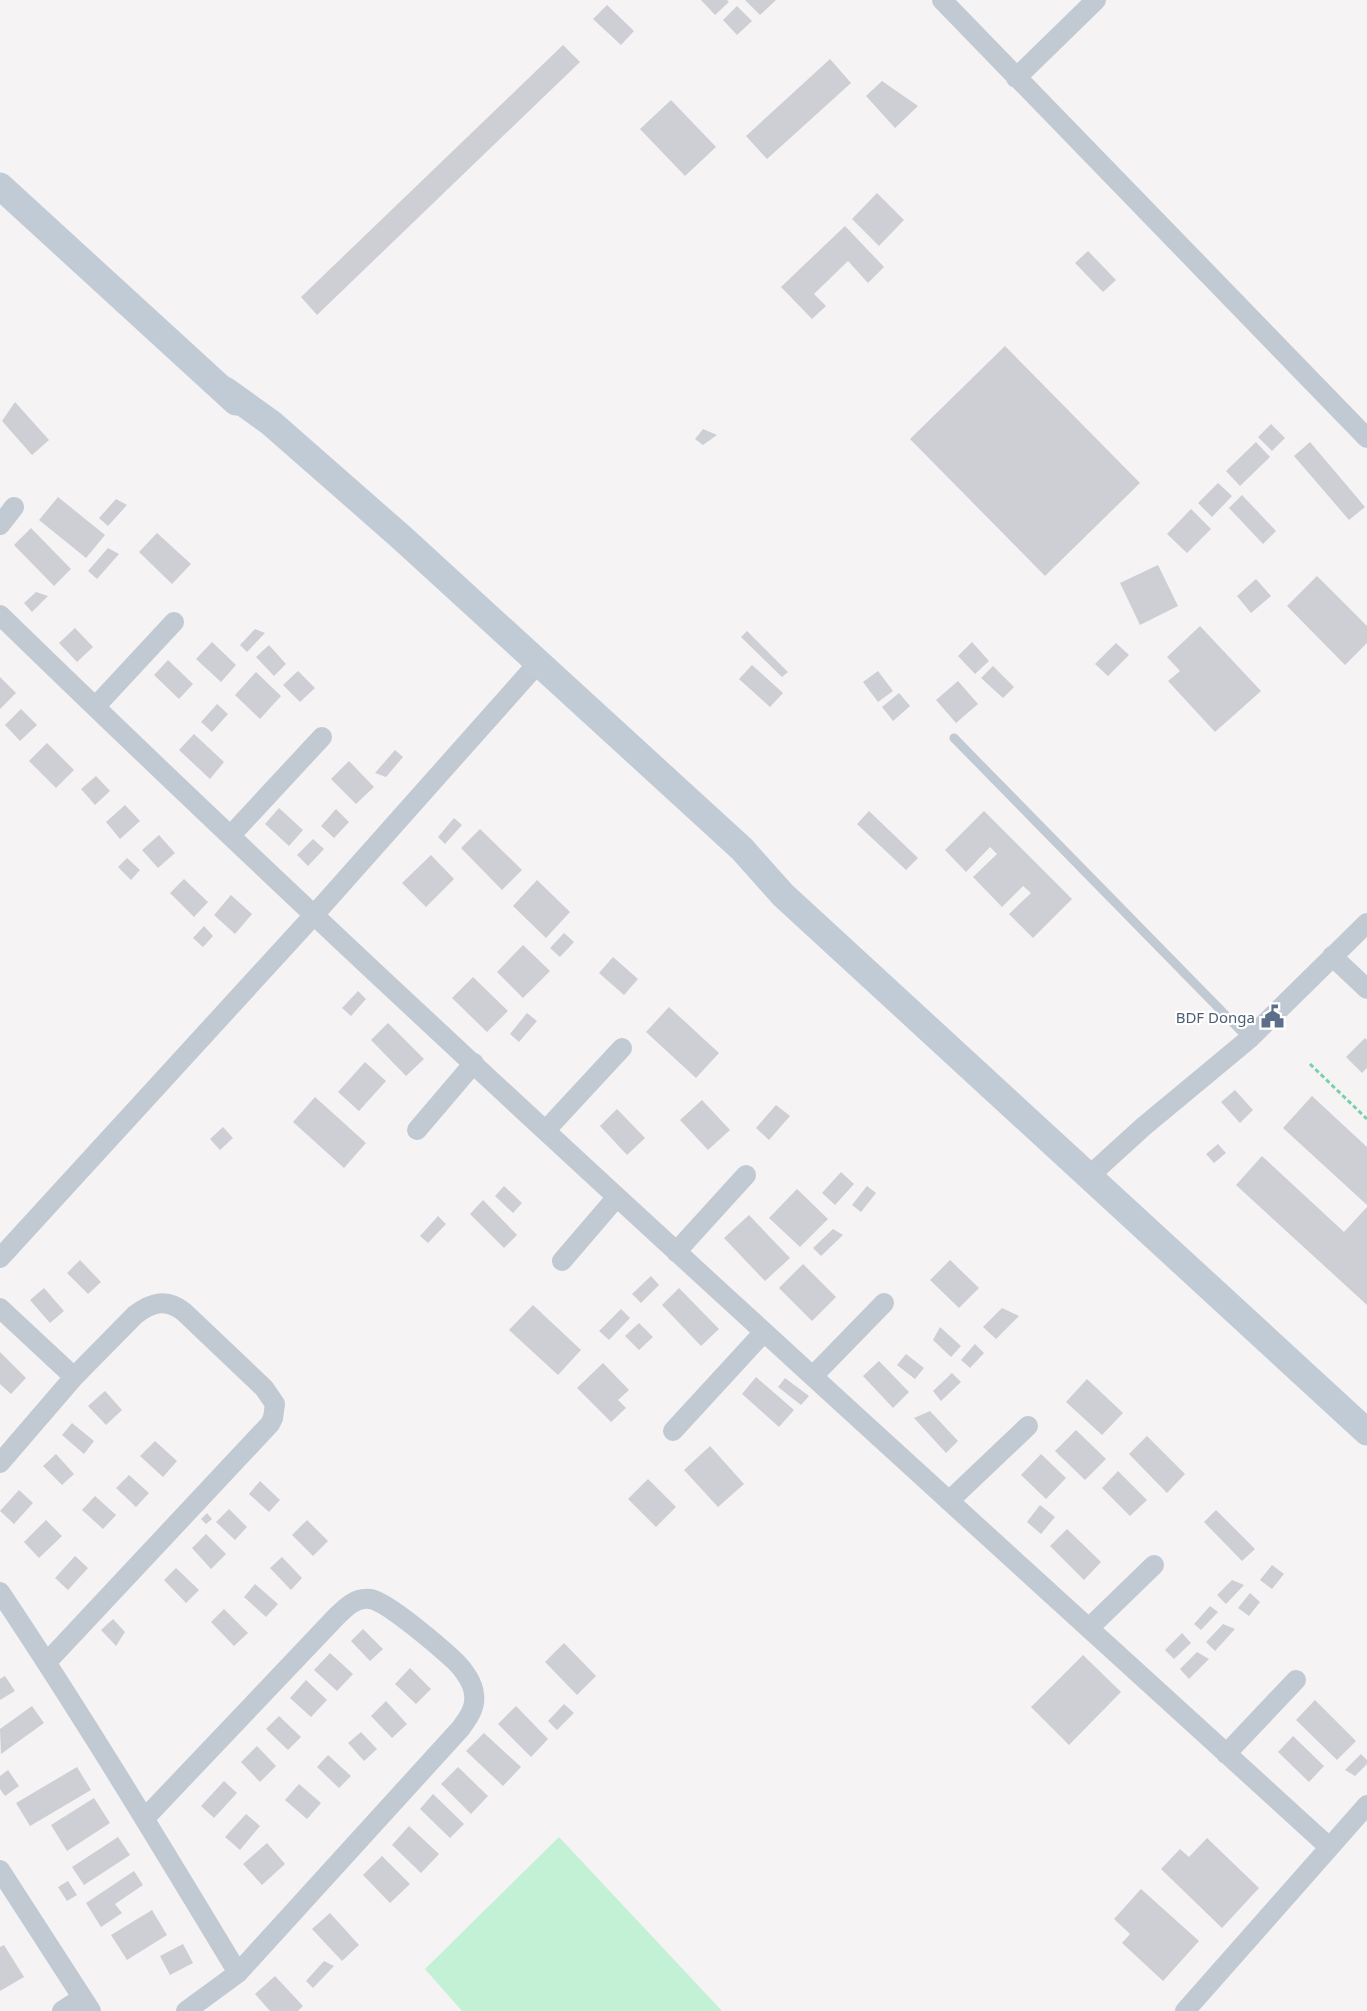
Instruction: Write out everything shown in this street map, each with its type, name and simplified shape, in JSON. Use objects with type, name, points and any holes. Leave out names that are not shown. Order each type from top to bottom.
[{"type":"main road","points":[[0,186],[225,390],[271,423],[401,537],[534,667],[742,849],[783,895],[1367,1432]]},
{"type":"street","points":[[942,0],[1367,438]]},
{"type":"street","points":[[1016,78],[1096,0]]},
{"type":"street","points":[[0,525],[14,507]]},
{"type":"street","points":[[0,615],[314,915],[616,1198],[1329,1848]]},
{"type":"street","points":[[95,707],[174,622]]},
{"type":"street","points":[[0,1258],[314,915],[534,667]]},
{"type":"street","points":[[231,835],[322,737]]},
{"type":"street","points":[[1088,1177],[1143,1127],[1249,1039],[1367,923]]},
{"type":"street","points":[[1332,956],[1367,989]]},
{"type":"street","points":[[546,1130],[622,1048]]},
{"type":"street","points":[[417,1130],[474,1063]]},
{"type":"street","points":[[676,1252],[746,1175]]},
{"type":"street","points":[[562,1261],[616,1198]]},
{"type":"street","points":[[0,1462],[74,1377],[144,1309],[157,1303],[165,1303],[184,1312],[264,1388],[273,1399],[276,1408],[270,1424],[47,1662]]},
{"type":"street","points":[[813,1376],[884,1304]]},
{"type":"street","points":[[0,1308],[74,1377]]},
{"type":"street","points":[[673,1431],[764,1332]]},
{"type":"street","points":[[949,1501],[1028,1426]]},
{"type":"street","points":[[1089,1628],[1154,1565]]},
{"type":"street","points":[[0,1592],[145,1818],[238,1972]]},
{"type":"street","points":[[145,1818],[335,1618],[353,1602],[370,1599],[386,1605],[456,1662],[468,1678],[474,1694],[473,1709],[461,1728],[238,1972],[186,2011]]},
{"type":"street","points":[[1226,1754],[1296,1680]]},
{"type":"street","points":[[1185,2011],[1367,1805]]},
{"type":"street","points":[[0,1870],[86,2004],[62,2011]]},
{"type":"lane","points":[[954,738],[1249,1039]]},
{"type":"path","points":[[1310,1064],[1367,1119]]},
{"type":"green space","points":[[559,1837],[722,2011],[462,2011],[425,1969]]},
{"type":"building","points":[[701,0],[727,0],[729,2],[715,15]]},
{"type":"building","points":[[745,0],[776,0],[760,15]]},
{"type":"building","points":[[607,5],[634,31],[621,45],[593,19]]},
{"type":"building","points":[[737,6],[752,21],[737,35],[723,20]]},
{"type":"building","points":[[563,45],[580,62],[317,315],[301,297]]},
{"type":"building","points":[[830,59],[851,83],[767,159],[746,136]]},
{"type":"building","points":[[882,81],[918,106],[895,128],[866,96]]},
{"type":"building","points":[[671,100],[716,147],[685,176],[640,129]]},
{"type":"building","points":[[877,193],[904,220],[879,246],[852,219]]},
{"type":"building","points":[[845,226],[884,267],[868,283],[848,261],[814,294],[826,306],[812,319],[781,287]]},
{"type":"building","points":[[1088,251],[1116,280],[1103,292],[1075,263]]},
{"type":"building","points":[[1005,346],[1140,483],[1045,576],[910,439]]},
{"type":"building","points":[[15,402],[49,440],[32,455],[2,421]]},
{"type":"building","points":[[1271,424],[1285,438],[1272,451],[1258,437]]},
{"type":"building","points":[[703,429],[717,435],[703,445],[695,439]]},
{"type":"building","points":[[1256,442],[1270,457],[1240,486],[1226,471]]},
{"type":"building","points":[[1310,442],[1365,507],[1349,520],[1294,456]]},
{"type":"building","points":[[1218,483],[1232,496],[1212,517],[1198,503]]},
{"type":"building","points":[[1242,495],[1276,531],[1263,544],[1229,508]]},
{"type":"building","points":[[58,497],[105,535],[86,558],[39,520]]},
{"type":"building","points":[[116,499],[127,505],[108,526],[99,518]]},
{"type":"building","points":[[1191,509],[1211,529],[1187,553],[1167,534]]},
{"type":"building","points":[[31,528],[71,569],[54,586],[14,545]]},
{"type":"building","points":[[157,533],[191,564],[172,584],[139,552]]},
{"type":"building","points":[[108,548],[119,554],[97,579],[88,571]]},
{"type":"building","points":[[1158,565],[1178,606],[1140,625],[1120,583]]},
{"type":"building","points":[[1317,576],[1367,626],[1367,643],[1345,665],[1287,606]]},
{"type":"building","points":[[1256,579],[1271,596],[1251,613],[1237,596]]},
{"type":"building","points":[[36,592],[48,596],[32,612],[24,603]]},
{"type":"building","points":[[1200,626],[1261,691],[1215,732],[1168,681],[1180,671],[1167,657]]},
{"type":"building","points":[[75,628],[93,647],[77,662],[59,643]]},
{"type":"building","points":[[255,629],[265,633],[247,652],[240,645]]},
{"type":"building","points":[[747,631],[788,672],[782,677],[741,637]]},
{"type":"building","points":[[212,642],[236,665],[221,682],[196,659]]},
{"type":"building","points":[[972,642],[989,661],[975,674],[958,656]]},
{"type":"building","points":[[1116,643],[1129,655],[1108,676],[1095,664]]},
{"type":"building","points":[[269,645],[286,664],[274,676],[256,657]]},
{"type":"building","points":[[168,660],[193,684],[179,699],[154,675]]},
{"type":"building","points":[[752,665],[783,693],[770,707],[739,679]]},
{"type":"building","points":[[993,666],[1014,687],[1003,698],[981,678]]},
{"type":"building","points":[[298,671],[315,688],[300,702],[283,685]]},
{"type":"building","points":[[878,671],[893,691],[878,702],[863,682]]},
{"type":"building","points":[[256,672],[281,696],[260,719],[235,695]]},
{"type":"building","points":[[0,677],[16,693],[0,709]]},
{"type":"building","points":[[958,681],[978,704],[956,723],[936,700]]},
{"type":"building","points":[[899,693],[910,706],[893,721],[882,707]]},
{"type":"building","points":[[217,704],[228,714],[212,732],[201,722]]},
{"type":"building","points":[[21,709],[37,725],[20,741],[5,725]]},
{"type":"building","points":[[194,734],[224,762],[210,779],[179,750]]},
{"type":"building","points":[[47,743],[74,770],[56,788],[29,761]]},
{"type":"building","points":[[395,750],[403,757],[386,777],[375,773]]},
{"type":"building","points":[[349,761],[374,787],[356,804],[331,779]]},
{"type":"building","points":[[96,776],[110,791],[95,805],[81,789]]},
{"type":"building","points":[[125,805],[140,821],[120,839],[106,822]]},
{"type":"building","points":[[279,808],[303,830],[289,846],[265,824]]},
{"type":"building","points":[[336,809],[349,822],[334,838],[321,826]]},
{"type":"building","points":[[869,811],[918,858],[906,870],[857,824]]},
{"type":"building","points":[[984,811],[1072,899],[1033,938],[1009,914],[1031,893],[1023,886],[1002,907],[973,877],[997,854],[990,847],[966,872],[945,850]]},
{"type":"building","points":[[454,818],[462,825],[445,844],[438,837]]},
{"type":"building","points":[[480,829],[522,870],[502,890],[461,848]]},
{"type":"building","points":[[159,835],[175,853],[158,868],[142,850]]},
{"type":"building","points":[[313,839],[324,849],[308,866],[297,855]]},
{"type":"building","points":[[431,855],[454,879],[426,907],[402,883]]},
{"type":"building","points":[[127,858],[140,870],[131,880],[118,867]]},
{"type":"building","points":[[184,879],[208,902],[194,917],[170,893]]},
{"type":"building","points":[[537,880],[570,912],[546,938],[513,906]]},
{"type":"building","points":[[231,895],[252,914],[235,934],[214,915]]},
{"type":"building","points":[[204,926],[213,936],[203,947],[193,938]]},
{"type":"building","points":[[564,933],[574,942],[560,957],[550,948]]},
{"type":"building","points":[[523,945],[550,971],[523,998],[497,972]]},
{"type":"building","points":[[613,957],[638,979],[624,995],[599,973]]},
{"type":"building","points":[[473,977],[508,1011],[487,1032],[452,998]]},
{"type":"building","points":[[358,991],[366,999],[351,1016],[342,1008]]},
{"type":"building","points":[[669,1007],[719,1053],[696,1078],[646,1032]]},
{"type":"building","points":[[527,1013],[537,1021],[519,1042],[510,1034]]},
{"type":"building","points":[[388,1023],[424,1059],[406,1076],[371,1040]]},
{"type":"building","points":[[1365,1038],[1367,1040],[1367,1068],[1362,1073],[1346,1057]]},
{"type":"building","points":[[365,1062],[386,1081],[359,1111],[338,1092]]},
{"type":"building","points":[[1235,1090],[1253,1110],[1240,1123],[1221,1102]]},
{"type":"building","points":[[1312,1096],[1367,1147],[1367,1205],[1283,1128]]},
{"type":"building","points":[[315,1097],[366,1143],[344,1168],[293,1122]]},
{"type":"building","points":[[702,1100],[730,1130],[708,1150],[680,1120]]},
{"type":"building","points":[[776,1105],[790,1116],[769,1140],[756,1128]]},
{"type":"building","points":[[617,1109],[645,1138],[627,1155],[600,1126]]},
{"type":"building","points":[[223,1127],[233,1138],[220,1150],[210,1139]]},
{"type":"building","points":[[1218,1144],[1226,1153],[1214,1163],[1206,1154]]},
{"type":"building","points":[[1262,1156],[1344,1232],[1367,1207],[1367,1305],[1236,1185]]},
{"type":"building","points":[[841,1172],[854,1184],[835,1205],[822,1193]]},
{"type":"building","points":[[504,1186],[522,1203],[513,1213],[495,1196]]},
{"type":"building","points":[[867,1186],[876,1193],[861,1212],[852,1205]]},
{"type":"building","points":[[797,1189],[828,1219],[800,1247],[769,1218]]},
{"type":"building","points":[[483,1200],[517,1235],[504,1248],[470,1214]]},
{"type":"building","points":[[749,1215],[790,1258],[765,1281],[724,1238]]},
{"type":"building","points":[[438,1216],[446,1224],[428,1243],[420,1236]]},
{"type":"building","points":[[833,1229],[843,1235],[821,1256],[813,1248]]},
{"type":"building","points":[[80,1260],[101,1282],[88,1294],[67,1273]]},
{"type":"building","points":[[950,1260],[979,1288],[959,1308],[930,1280]]},
{"type":"building","points":[[803,1264],[836,1297],[812,1321],[779,1288]]},
{"type":"building","points":[[651,1276],[659,1285],[641,1303],[632,1294]]},
{"type":"building","points":[[44,1288],[64,1311],[50,1323],[30,1300]]},
{"type":"building","points":[[679,1288],[719,1329],[701,1346],[662,1305]]},
{"type":"building","points":[[533,1305],[581,1350],[558,1375],[509,1330]]},
{"type":"building","points":[[1002,1308],[1019,1316],[996,1339],[983,1327]]},
{"type":"building","points":[[621,1309],[630,1318],[609,1340],[599,1331]]},
{"type":"building","points":[[639,1323],[653,1337],[639,1350],[625,1336]]},
{"type":"building","points":[[940,1327],[961,1346],[951,1357],[933,1340]]},
{"type":"building","points":[[975,1344],[984,1353],[970,1368],[961,1360]]},
{"type":"building","points":[[0,1352],[26,1378],[11,1394],[0,1384]]},
{"type":"building","points":[[906,1354],[924,1368],[915,1379],[897,1365]]},
{"type":"building","points":[[879,1361],[909,1392],[893,1408],[863,1376]]},
{"type":"building","points":[[603,1363],[629,1390],[618,1400],[626,1408],[611,1422],[577,1388]]},
{"type":"building","points":[[952,1373],[961,1382],[941,1401],[933,1391]]},
{"type":"building","points":[[756,1377],[794,1410],[779,1427],[742,1394]]},
{"type":"building","points":[[785,1378],[809,1396],[801,1405],[778,1387]]},
{"type":"building","points":[[1087,1379],[1123,1413],[1102,1435],[1066,1402]]},
{"type":"building","points":[[105,1391],[122,1410],[106,1425],[88,1406]]},
{"type":"building","points":[[930,1411],[958,1441],[946,1453],[914,1418]]},
{"type":"building","points":[[72,1423],[94,1441],[84,1454],[62,1435]]},
{"type":"building","points":[[1076,1430],[1106,1459],[1085,1480],[1055,1451]]},
{"type":"building","points":[[1147,1436],[1185,1474],[1167,1493],[1129,1454]]},
{"type":"building","points":[[155,1441],[177,1461],[163,1477],[140,1456]]},
{"type":"building","points":[[710,1446],[744,1484],[718,1507],[684,1470]]},
{"type":"building","points":[[56,1454],[74,1474],[62,1485],[43,1466]]},
{"type":"building","points":[[1041,1454],[1066,1478],[1046,1499],[1021,1475]]},
{"type":"building","points":[[1118,1471],[1147,1500],[1130,1516],[1102,1488]]},
{"type":"building","points":[[129,1475],[149,1493],[136,1507],[116,1488]]},
{"type":"building","points":[[648,1479],[676,1507],[656,1527],[628,1499]]},
{"type":"building","points":[[260,1481],[280,1500],[269,1512],[249,1494]]},
{"type":"building","points":[[19,1490],[33,1503],[14,1524],[0,1511]]},
{"type":"building","points":[[95,1496],[116,1515],[103,1529],[82,1510]]},
{"type":"building","points":[[1040,1505],[1055,1517],[1041,1534],[1027,1522]]},
{"type":"building","points":[[229,1509],[247,1527],[235,1540],[216,1522]]},
{"type":"building","points":[[1216,1510],[1255,1549],[1242,1561],[1204,1522]]},
{"type":"building","points":[[207,1513],[212,1519],[206,1524],[201,1519]]},
{"type":"building","points":[[46,1520],[62,1536],[39,1558],[24,1542]]},
{"type":"building","points":[[307,1520],[328,1541],[313,1556],[292,1535]]},
{"type":"building","points":[[1067,1529],[1101,1562],[1084,1580],[1050,1546]]},
{"type":"building","points":[[206,1534],[226,1554],[211,1569],[192,1548]]},
{"type":"building","points":[[75,1556],[88,1568],[68,1590],[55,1578]]},
{"type":"building","points":[[282,1557],[302,1578],[291,1590],[270,1568]]},
{"type":"building","points":[[1272,1565],[1284,1574],[1272,1589],[1260,1580]]},
{"type":"building","points":[[176,1568],[199,1590],[186,1603],[164,1580]]},
{"type":"building","points":[[1232,1580],[1244,1585],[1226,1604],[1217,1595]]},
{"type":"building","points":[[255,1584],[278,1604],[266,1617],[244,1597]]},
{"type":"building","points":[[1250,1593],[1260,1602],[1249,1616],[1238,1608]]},
{"type":"building","points":[[1210,1606],[1218,1612],[1201,1630],[1194,1624]]},
{"type":"building","points":[[224,1609],[248,1633],[234,1646],[211,1622]]},
{"type":"building","points":[[113,1619],[125,1632],[116,1646],[101,1630]]},
{"type":"building","points":[[1223,1624],[1235,1629],[1215,1651],[1206,1642]]},
{"type":"building","points":[[363,1629],[383,1649],[370,1661],[351,1641]]},
{"type":"building","points":[[1182,1633],[1191,1643],[1174,1659],[1165,1650]]},
{"type":"building","points":[[564,1643],[596,1676],[577,1695],[545,1662]]},
{"type":"building","points":[[1197,1652],[1209,1659],[1189,1679],[1180,1669]]},
{"type":"building","points":[[330,1653],[353,1674],[337,1691],[314,1670]]},
{"type":"building","points":[[1083,1655],[1121,1692],[1069,1745],[1031,1707]]},
{"type":"building","points":[[410,1668],[431,1689],[416,1704],[395,1684]]},
{"type":"building","points":[[5,1676],[15,1691],[0,1700],[0,1679]]},
{"type":"building","points":[[306,1680],[327,1700],[311,1717],[290,1698]]},
{"type":"building","points":[[1315,1700],[1356,1741],[1337,1760],[1296,1720]]},
{"type":"building","points":[[386,1701],[407,1724],[392,1738],[371,1716]]},
{"type":"building","points":[[564,1704],[574,1713],[557,1730],[548,1721]]},
{"type":"building","points":[[32,1706],[44,1723],[1,1754],[0,1729]]},
{"type":"building","points":[[516,1706],[548,1739],[531,1757],[498,1724]]},
{"type":"building","points":[[279,1716],[301,1737],[288,1750],[266,1729]]},
{"type":"building","points":[[361,1732],[377,1749],[364,1761],[348,1743]]},
{"type":"building","points":[[484,1733],[521,1767],[503,1786],[466,1751]]},
{"type":"building","points":[[1293,1736],[1324,1766],[1309,1782],[1278,1752]]},
{"type":"building","points":[[257,1746],[276,1766],[260,1782],[241,1762]]},
{"type":"building","points":[[1361,1754],[1367,1760],[1367,1764],[1355,1776],[1345,1770]]},
{"type":"building","points":[[328,1755],[351,1776],[339,1788],[317,1767]]},
{"type":"building","points":[[77,1767],[91,1790],[30,1826],[16,1803]]},
{"type":"building","points":[[458,1767],[488,1796],[471,1814],[441,1784]]},
{"type":"building","points":[[8,1770],[19,1786],[5,1796],[0,1789],[0,1776]]},
{"type":"building","points":[[224,1781],[237,1793],[214,1818],[201,1806]]},
{"type":"building","points":[[299,1784],[321,1803],[307,1819],[285,1800]]},
{"type":"building","points":[[433,1794],[464,1824],[450,1838],[420,1809]]},
{"type":"building","points":[[94,1798],[110,1823],[67,1851],[51,1825]]},
{"type":"building","points":[[246,1814],[260,1826],[240,1850],[225,1837]]},
{"type":"building","points":[[409,1826],[439,1854],[421,1873],[392,1845]]},
{"type":"building","points":[[118,1837],[130,1855],[84,1885],[72,1867]]},
{"type":"building","points":[[1207,1838],[1259,1888],[1222,1928],[1161,1869],[1180,1849],[1189,1857]]},
{"type":"building","points":[[267,1843],[285,1864],[262,1885],[243,1864]]},
{"type":"building","points":[[382,1856],[410,1884],[390,1903],[363,1875]]},
{"type":"building","points":[[134,1871],[143,1885],[115,1904],[122,1913],[101,1927],[86,1903]]},
{"type":"building","points":[[68,1881],[77,1895],[67,1901],[58,1887]]},
{"type":"building","points":[[1141,1889],[1199,1941],[1163,1981],[1122,1943],[1130,1934],[1114,1919]]},
{"type":"building","points":[[152,1910],[167,1935],[127,1960],[111,1935]]},
{"type":"building","points":[[330,1913],[359,1945],[342,1961],[312,1929]]},
{"type":"building","points":[[183,1944],[193,1963],[170,1975],[160,1956]]},
{"type":"building","points":[[4,1945],[24,1977],[0,1991],[0,1947]]},
{"type":"building","points":[[324,1961],[334,1966],[313,1988],[306,1981]]},
{"type":"building","points":[[275,1976],[303,2006],[298,2011],[270,2011],[255,1994]]},
{"type":"place","name":"BDF Donga","points":[[1273,1017]]}]
